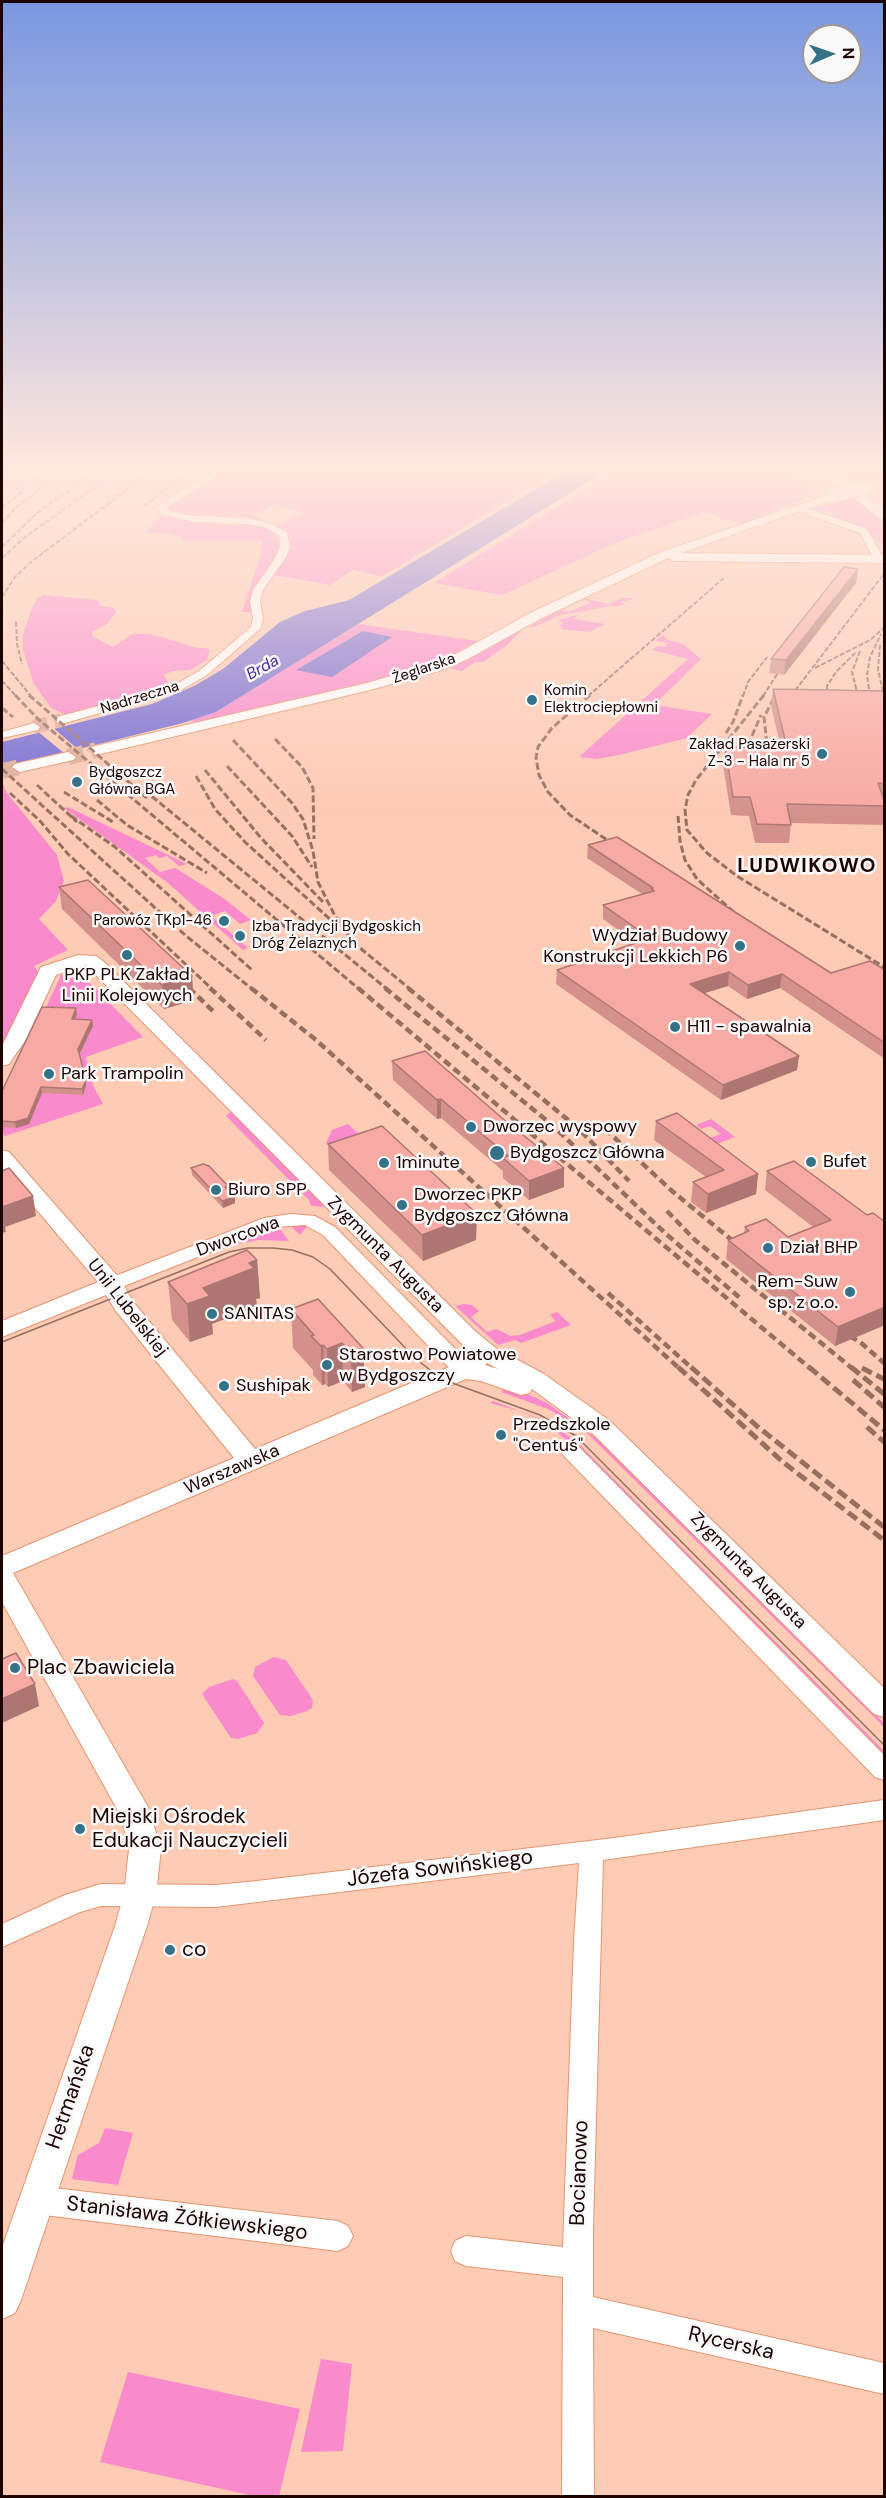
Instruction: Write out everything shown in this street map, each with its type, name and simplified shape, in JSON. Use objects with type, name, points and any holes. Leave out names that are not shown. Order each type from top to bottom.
[{"type":"street","name":"Nadrzeczna","points":[[61,720],[177,688],[203,673],[256,628],[258,618],[255,601],[260,587]]},
{"type":"street","name":"Żeglarska","points":[[96,750],[360,689],[437,667],[598,587]]},
{"type":"street","points":[[2,735],[34,728]]},
{"type":"street","points":[[20,767],[68,757]]},
{"type":"street","name":"Zygmunta Augusta","points":[[4,1054],[40,990],[46,973],[65,963],[90,960],[112,979],[269,1139],[478,1346],[601,1427],[885,1706]]},
{"type":"street","name":"Unii Lubelskiej","points":[[2,1156],[112,1284],[124,1306],[251,1462]]},
{"type":"street","name":"Dworcowa","points":[[2,1330],[270,1222],[291,1219],[309,1220],[322,1225],[336,1237],[463,1371]]},
{"type":"street","points":[[463,1371],[476,1360],[479,1354],[478,1346]]},
{"type":"street","name":"Zygmunta Augusta","points":[[463,1371],[484,1372],[531,1391],[554,1394]]},
{"type":"street","name":"Warszawska","points":[[2,1567],[463,1371]]},
{"type":"street","points":[[570,1450],[885,1770]]},
{"type":"street","name":"Hetmańska","points":[[2,1578],[137,1816],[145,1849],[140,1894],[2,2300]]},
{"type":"street","name":"Józefa Sowińskiego","points":[[2,1936],[89,1897],[108,1894],[216,1896],[588,1852],[885,1810]]},
{"type":"street","name":"Bocianowo","points":[[578,2496],[577,2264],[587,1941],[592,1863],[588,1852]]},
{"type":"street","name":"Stanisława Żółkiewskiego","points":[[36,2200],[338,2236]]},
{"type":"street","points":[[466,2251],[577,2264]]},
{"type":"street","name":"Rycerska","points":[[577,2309],[885,2379]]},
{"type":"shaded area","points":[[250,587],[260,587],[256,601],[258,613],[240,612]]},
{"type":"shaded area","points":[[454,587],[520,587],[502,595]]},
{"type":"shaded area","points":[[43,595],[97,600],[101,606],[114,608],[116,612],[107,624],[92,632],[92,636],[113,647],[132,634],[150,634],[198,648],[206,648],[210,650],[207,660],[190,670],[173,671],[163,675],[168,681],[167,687],[153,693],[120,703],[64,714],[51,708],[34,684],[23,650],[23,635],[31,610],[37,599]]},
{"type":"shaded area","points":[[584,598],[609,604],[622,598],[631,598],[643,602],[633,599],[621,602],[625,604],[619,606],[561,615],[528,627],[561,610],[569,612],[591,602],[582,599],[562,608]]},
{"type":"shaded area","points":[[578,615],[584,617],[577,616],[574,619],[605,624],[590,632],[561,629],[563,627],[559,626],[563,623],[558,620]]},
{"type":"shaded area","points":[[358,624],[477,641],[448,657],[386,678],[204,722],[195,723],[191,720],[216,712]]},
{"type":"shaded area","points":[[517,630],[521,631],[506,646],[483,662],[475,662],[462,671],[449,668]]},
{"type":"shaded area","points":[[663,635],[668,640],[683,644],[701,659],[654,705],[712,714],[687,738],[597,759],[579,757],[688,659],[652,650],[658,646],[664,647],[668,643],[655,641]]},
{"type":"shaded area","points":[[2,782],[7,793],[57,855],[64,881],[56,901],[39,919],[68,950],[34,966],[40,975],[6,1045],[2,1047]]},
{"type":"shaded area","points":[[68,807],[187,864],[179,866],[167,856],[159,858],[156,855],[145,858],[160,872],[175,868],[223,898],[251,920],[240,924],[225,911],[211,916],[248,948],[243,950],[168,883],[64,808]]},
{"type":"shaded area","points":[[61,975],[84,977],[143,1037],[86,1057],[93,1085],[103,1104],[5,1136],[2,1133],[2,1102]]},
{"type":"shaded area","points":[[233,1112],[328,1207],[311,1206],[309,1200],[226,1116]]},
{"type":"shaded area","points":[[711,1119],[735,1137],[709,1147],[702,1141],[721,1134],[710,1126],[701,1129],[696,1125]]},
{"type":"shaded area","points":[[348,1124],[377,1152],[337,1154],[326,1143],[332,1130]]},
{"type":"shaded area","points":[[283,1224],[308,1225],[300,1235],[290,1225],[279,1228],[289,1241],[259,1240],[224,1246]]},
{"type":"shaded area","points":[[472,1305],[479,1311],[471,1317],[487,1332],[496,1329],[511,1336],[520,1335],[556,1321],[550,1315],[557,1312],[571,1325],[521,1343],[515,1340],[498,1345],[455,1306]]},
{"type":"shaded area","points":[[508,1385],[547,1403],[599,1440],[884,1723],[884,1727],[585,1431],[548,1409],[501,1392]]},
{"type":"shaded area","points":[[493,1401],[538,1418],[543,1421],[490,1403]]},
{"type":"shaded area","points":[[547,1423],[577,1442],[884,1751],[884,1754],[576,1444],[570,1444]]},
{"type":"shaded area","points":[[274,1657],[286,1660],[313,1700],[312,1708],[291,1716],[280,1715],[253,1676],[255,1667]]},
{"type":"shaded area","points":[[233,1679],[237,1681],[264,1723],[257,1733],[238,1739],[231,1738],[202,1694],[209,1687]]},
{"type":"shaded area","points":[[105,2128],[133,2133],[118,2185],[72,2179],[78,2155],[99,2143]]},
{"type":"shaded area","points":[[321,2359],[352,2364],[343,2451],[301,2452]]},
{"type":"shaded area","points":[[128,2372],[300,2409],[279,2496],[254,2496],[100,2462]]},
{"type":"water","name":"Brda","points":[[372,587],[419,587],[216,712],[183,723],[2,768],[2,742],[152,704],[194,686],[223,669],[280,622],[305,611],[349,600]]},
{"type":"water","points":[[363,631],[392,637],[332,677],[296,670]]},
{"type":"pier","points":[[51,726],[80,751],[65,754],[36,730]]},
{"type":"building","points":[[828,587],[844,587],[786,660],[771,659]]},
{"type":"building","points":[[773,689],[885,691],[885,784],[878,783],[885,806],[787,804],[791,825],[757,824],[750,797],[733,797],[725,747],[787,748]]},
{"type":"building","points":[[617,837],[831,973],[870,961],[885,970],[885,1043],[782,974],[748,985],[729,972],[690,984],[799,1056],[723,1085],[557,970],[650,938],[603,905],[654,891],[651,888],[653,888],[588,845]]},
{"type":"building","points":[[88,880],[192,976],[162,985],[59,887]]},
{"type":"building","name":"Park Trampolin","points":[[42,1007],[76,1008],[72,1019],[92,1020],[78,1049],[86,1080],[82,1089],[41,1087],[28,1118],[15,1122],[2,1121],[2,1091]]},
{"type":"building","points":[[425,1051],[564,1168],[529,1181],[503,1158],[508,1156],[392,1061]]},
{"type":"building","points":[[677,1113],[758,1174],[708,1194],[693,1182],[724,1170],[656,1121]]},
{"type":"building","points":[[382,1126],[477,1214],[422,1235],[328,1144]]},
{"type":"building","points":[[794,1161],[867,1215],[873,1213],[885,1222],[885,1307],[838,1327],[728,1240],[749,1231],[745,1227],[766,1219],[788,1237],[831,1220],[767,1171]]},
{"type":"building","points":[[203,1164],[209,1166],[235,1197],[222,1201],[191,1168]]},
{"type":"building","points":[[9,1168],[33,1196],[2,1207],[2,1171]]},
{"type":"building","points":[[247,1250],[257,1260],[249,1263],[254,1268],[203,1288],[210,1296],[187,1304],[168,1282]]},
{"type":"building","points":[[318,1299],[363,1348],[351,1353],[342,1343],[327,1349],[311,1336],[314,1335],[291,1309]]},
{"type":"building","points":[[16,1653],[35,1684],[2,1699],[2,1659]]},
{"type":"tunnel","points":[[34,727],[61,720]]},
{"type":"tunnel","points":[[68,757],[96,750]]},
{"type":"tunnel","points":[[2,771],[20,767]]},
{"type":"tram line","points":[[2,1342],[229,1252],[248,1248],[273,1248],[292,1250],[313,1257],[330,1269],[415,1358],[435,1374],[455,1384],[540,1415],[576,1436],[884,1745]]},
{"type":"railway","points":[[2,597],[9,587]]},
{"type":"railway","points":[[588,696],[714,587]]},
{"type":"railway","points":[[791,696],[874,587]]},
{"type":"railway","points":[[16,622],[17,644],[22,664]]},
{"type":"railway","points":[[815,668],[870,640],[884,628]]},
{"type":"railway","points":[[870,696],[867,675],[870,657],[881,634]]},
{"type":"railway","points":[[880,645],[878,670],[884,695]]},
{"type":"railway","points":[[858,696],[852,672],[860,651]]},
{"type":"railway","points":[[827,707],[827,686],[836,672],[856,652]]},
{"type":"railway","points":[[743,696],[748,682],[767,657]]},
{"type":"railway","points":[[2,661],[31,696]]},
{"type":"railway","points":[[763,696],[785,662]]},
{"type":"railway","points":[[2,681],[16,696]]},
{"type":"railway","points":[[15,695],[38,719],[359,989]]},
{"type":"railway","points":[[29,695],[147,798]]},
{"type":"railway","points":[[590,695],[552,728],[538,747],[536,758],[539,775],[548,792],[570,815],[622,850]]},
{"type":"railway","points":[[726,733],[733,722],[743,695]]},
{"type":"railway","points":[[764,695],[696,780],[688,795],[685,810],[687,830],[707,853],[737,876],[884,967]]},
{"type":"railway","points":[[790,705],[792,695]]},
{"type":"railway","points":[[858,695],[860,705]]},
{"type":"railway","points":[[870,695],[884,739]]},
{"type":"railway","points":[[769,763],[764,717],[773,700]]},
{"type":"railway","points":[[2,708],[13,717]]},
{"type":"railway","points":[[748,745],[761,715]]},
{"type":"railway","points":[[275,739],[302,767],[313,788],[314,839]]},
{"type":"railway","points":[[233,740],[292,803],[303,819],[313,851],[318,882],[335,916],[354,943],[410,989]]},
{"type":"railway","points":[[227,766],[292,836],[312,867]]},
{"type":"railway","points":[[2,769],[185,935],[252,989]]},
{"type":"railway","points":[[205,770],[261,838],[323,902]]},
{"type":"railway","points":[[196,776],[215,809],[245,842],[333,922]]},
{"type":"railway","points":[[37,785],[77,822]]},
{"type":"railway","points":[[144,790],[387,989]]},
{"type":"railway","points":[[64,792],[113,822]]},
{"type":"railway","points":[[10,793],[40,821],[68,854],[212,989]]},
{"type":"railway","points":[[97,800],[127,825],[207,873]]},
{"type":"railway","points":[[71,816],[115,847],[252,970]]},
{"type":"railway","points":[[678,816],[680,841],[685,860],[697,879],[738,916]]},
{"type":"railway","points":[[182,981],[189,988]]},
{"type":"railway","points":[[189,988],[213,1011]]},
{"type":"railway","points":[[210,988],[266,1040]]},
{"type":"railway","points":[[251,988],[316,1040],[680,1369]]},
{"type":"railway","points":[[358,988],[811,1369]]},
{"type":"railway","points":[[385,988],[551,1124],[665,1233],[740,1298]]},
{"type":"railway","points":[[408,988],[579,1129],[629,1181]]},
{"type":"railway","points":[[605,1129],[672,1191],[744,1250]]},
{"type":"railway","points":[[667,1211],[695,1240],[853,1369]]},
{"type":"railway","points":[[608,1293],[693,1369]]},
{"type":"railway","points":[[839,1330],[860,1342],[884,1363]]},
{"type":"railway","points":[[678,1367],[784,1463],[884,1540]]},
{"type":"railway","points":[[691,1367],[758,1427],[884,1527]]},
{"type":"railway","points":[[809,1367],[884,1430]]},
{"type":"railway","points":[[851,1367],[884,1394]]},
{"type":"railway","points":[[862,1368],[884,1379]]},
{"type":"railway","points":[[853,1380],[884,1407]]},
{"type":"railway","points":[[867,1427],[884,1442]]},
{"type":"place","name":"Komin Elektrociepłowni","points":[[532,700]]},
{"type":"place","name":"Zakład Pasażerski Z-3 - Hala nr 5","points":[[822,754]]},
{"type":"place","name":"Bydgoszcz Główna BGA","points":[[77,782]]},
{"type":"place","name":"Parowóz TKp1-46","points":[[224,921]]},
{"type":"place","name":"Izba Tradycji Bydgoskich Dróg Żelaznych","points":[[240,936]]},
{"type":"place","name":"Wydział Budowy Konstrukcji Lekkich P6","points":[[740,946]]},
{"type":"place","name":"PKP PLK Zakład Linii Kolejowych","points":[[127,955]]},
{"type":"place","name":"H11 - spawalnia","points":[[675,1027]]},
{"type":"place","name":"Park Trampolin","points":[[49,1074]]},
{"type":"place","name":"Dworzec wyspowy","points":[[471,1127]]},
{"type":"place","name":"Bydgoszcz Główna","points":[[497,1153]]},
{"type":"place","name":"Bufet","points":[[811,1162]]},
{"type":"place","name":"1minute","points":[[384,1163]]},
{"type":"place","name":"Biuro SPP","points":[[216,1190]]},
{"type":"place","name":"Dworzec PKP Bydgoszcz Główna","points":[[402,1205]]},
{"type":"place","name":"Dział BHP","points":[[768,1248]]},
{"type":"place","name":"Rem-Suw sp. z o.o.","points":[[850,1292]]},
{"type":"place","name":"SANITAS","points":[[212,1314]]},
{"type":"place","name":"Starostwo Powiatowe w Bydgoszczy","points":[[327,1365]]},
{"type":"place","name":"Sushipak","points":[[224,1386]]},
{"type":"place","name":"Przedszkole \"Centuś\"","points":[[501,1435]]},
{"type":"place","name":"Plac Zbawiciela","points":[[15,1668]]},
{"type":"place","name":"Miejski Ośrodek Edukacji Nauczycieli","points":[[80,1829]]},
{"type":"place","name":"co","points":[[170,1950]]},
{"type":"district","name":"LUDWIKOWO","points":[[807,867]]}]
